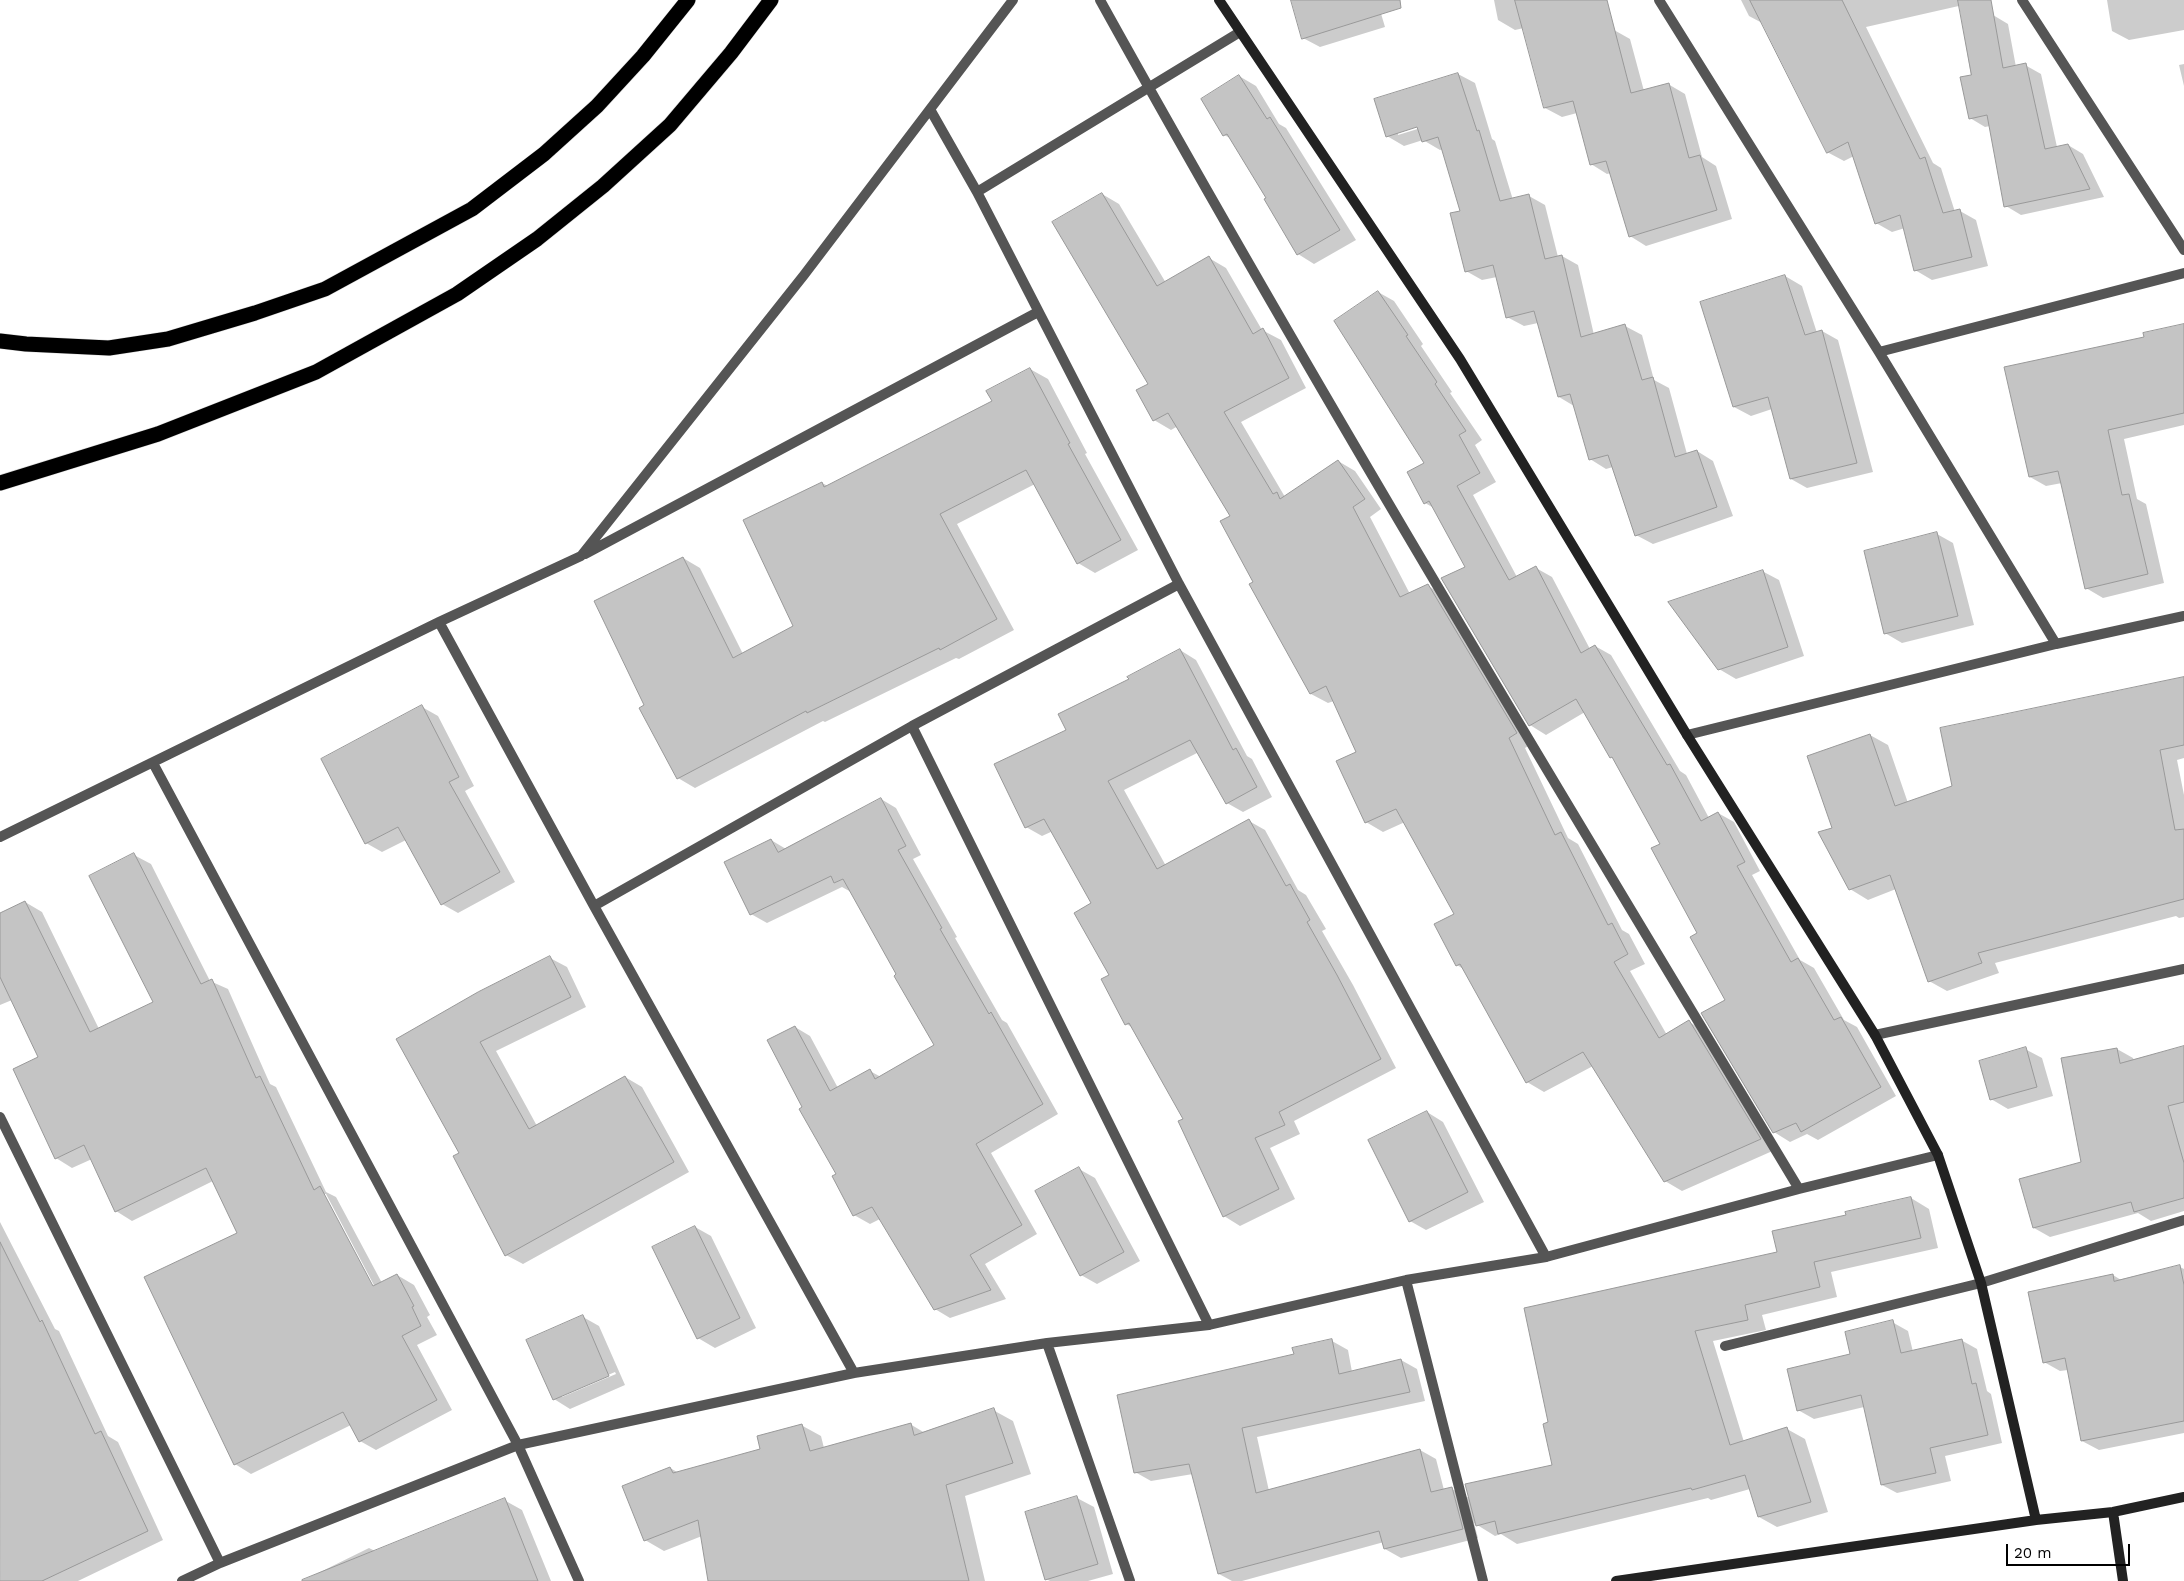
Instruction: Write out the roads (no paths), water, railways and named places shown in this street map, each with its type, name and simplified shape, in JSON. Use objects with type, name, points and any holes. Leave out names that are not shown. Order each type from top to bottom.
[{"type":"highway","points":[[0,341],[109,348],[158,340],[255,313],[324,289],[472,209],[544,154],[597,106],[643,56],[688,0]]},
{"type":"highway","points":[[0,483],[158,434],[316,372],[457,294],[537,239],[603,186],[670,125],[731,53],[771,0]]},
{"type":"main road","points":[[1219,0],[1460,359],[1688,734],[1875,1035],[1938,1155],[1982,1283],[2036,1520]]},
{"type":"main road","points":[[1616,1581],[2036,1520],[2113,1512],[2184,1497]]},
{"type":"main road","points":[[2113,1512],[2123,1581]]},
{"type":"street","points":[[581,556],[804,275],[931,111],[1013,0]]},
{"type":"street","points":[[1100,0],[1278,314],[1519,723],[1799,1188]]},
{"type":"street","points":[[1659,0],[1878,352],[2056,644]]},
{"type":"street","points":[[2022,0],[2184,250]]},
{"type":"street","points":[[977,192],[1240,32]]},
{"type":"street","points":[[931,111],[977,192],[1179,584],[1546,1257]]},
{"type":"street","points":[[1878,352],[2184,273]]},
{"type":"street","points":[[0,837],[439,622],[581,556],[1038,312]]},
{"type":"street","points":[[594,906],[912,726],[1179,584]]},
{"type":"street","points":[[1688,734],[2056,644],[2184,616]]},
{"type":"street","points":[[439,622],[594,906],[854,1373]]},
{"type":"street","points":[[912,726],[1210,1325]]},
{"type":"street","points":[[153,763],[518,1445],[579,1581]]},
{"type":"street","points":[[1875,1035],[2184,969]]},
{"type":"street","points":[[0,1117],[220,1563]]},
{"type":"street","points":[[182,1581],[220,1563],[518,1445],[854,1373],[1047,1343],[1210,1325],[1406,1280],[1546,1257],[1799,1188],[1938,1155]]},
{"type":"street","points":[[1725,1346],[1982,1283],[2184,1220]]},
{"type":"street","points":[[1406,1280],[1483,1581]]},
{"type":"street","points":[[1047,1343],[1130,1581]]}]
